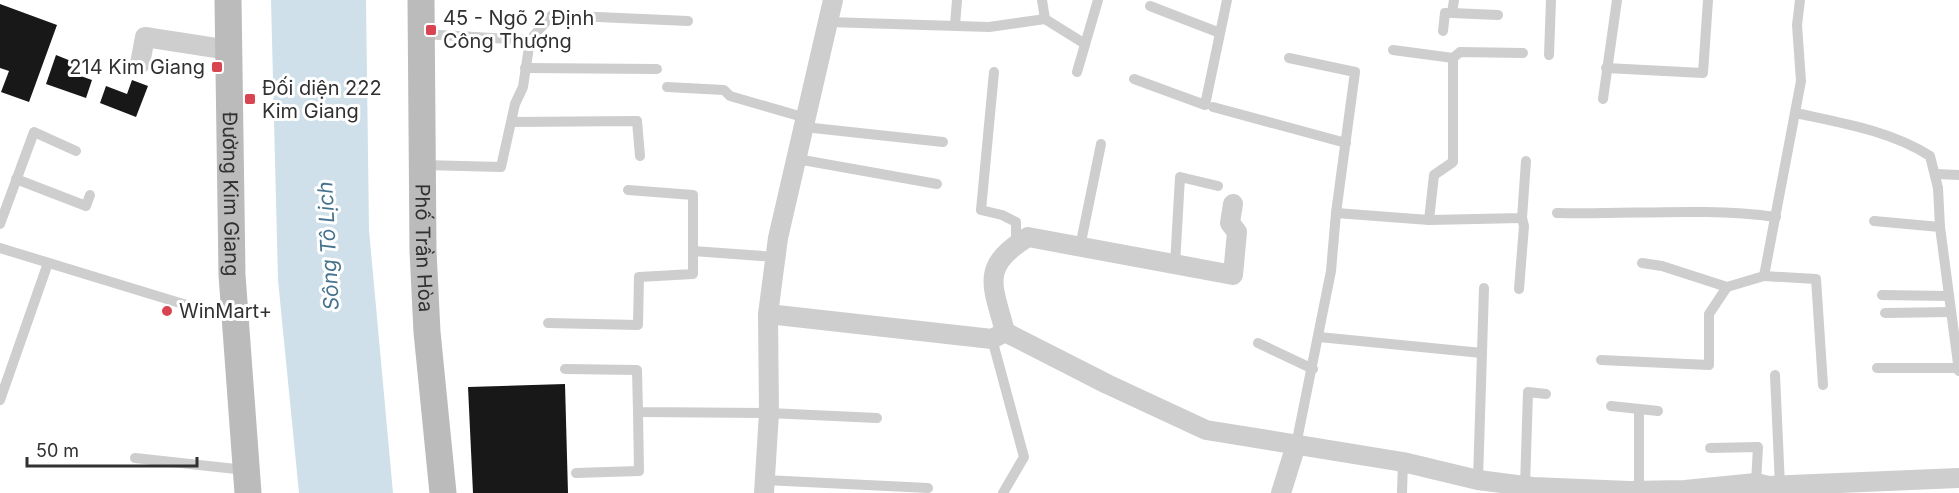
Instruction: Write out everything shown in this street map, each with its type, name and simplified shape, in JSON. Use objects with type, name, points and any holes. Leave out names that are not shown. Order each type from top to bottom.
[{"type":"main road","name":"Đường Kim Giang","points":[[228,0],[232,275],[247,482]]},
{"type":"main road","name":"Phố Trần Hòa","points":[[421,0],[423,250],[427,332],[443,493]]},
{"type":"street","points":[[765,486],[769,413],[768,314],[776,257],[833,0]]},
{"type":"street","points":[[140,64],[145,38],[229,50]]},
{"type":"street","points":[[999,336],[992,283],[994,269],[1007,252],[1028,237],[1233,275],[1237,232],[1230,223],[1233,204]]},
{"type":"street","points":[[768,314],[999,336],[1206,430],[1403,462],[1478,480],[1530,489],[1685,492],[1756,483],[1780,486],[1959,478]]},
{"type":"street","points":[[1281,493],[1296,445]]},
{"type":"lane","points":[[955,25],[957,0]]},
{"type":"lane","points":[[1042,0],[1045,19]]},
{"type":"lane","points":[[1077,72],[1098,0]]},
{"type":"lane","points":[[1134,79],[1205,105],[1227,0]]},
{"type":"lane","points":[[1452,13],[1454,0]]},
{"type":"lane","points":[[1549,55],[1551,0]]},
{"type":"lane","points":[[1603,99],[1617,0]]},
{"type":"lane","points":[[1606,68],[1702,73],[1708,0]]},
{"type":"lane","points":[[1764,276],[1801,81],[1797,25],[1800,0]]},
{"type":"lane","points":[[1150,6],[1220,33]]},
{"type":"lane","points":[[1443,31],[1445,13],[1498,15]]},
{"type":"lane","points":[[423,165],[501,167],[515,104],[523,87],[530,40],[552,15],[688,21]]},
{"type":"lane","points":[[828,22],[989,27],[1045,19],[1085,44]]},
{"type":"lane","points":[[421,34],[530,40]]},
{"type":"lane","points":[[1393,50],[1453,58],[1461,52],[1523,53]]},
{"type":"lane","points":[[1289,58],[1355,72],[1336,213],[1332,271],[1296,445]]},
{"type":"lane","points":[[1430,220],[1434,175],[1453,162],[1453,58]]},
{"type":"lane","points":[[525,68],[657,69]]},
{"type":"lane","points":[[994,72],[981,210],[1002,215],[1017,222],[1016,244]]},
{"type":"lane","points":[[667,87],[723,90],[730,96],[805,122],[943,142]]},
{"type":"lane","points":[[1213,107],[1346,143]]},
{"type":"lane","points":[[1796,113],[1872,131],[1912,144],[1930,156],[1936,174],[1940,227],[1951,312],[1957,336],[1959,369],[1877,368]]},
{"type":"lane","points":[[512,122],[637,121],[640,156]]},
{"type":"lane","points":[[0,224],[34,132],[76,151]]},
{"type":"lane","points":[[1080,247],[1101,144]]},
{"type":"lane","points":[[797,159],[937,184]]},
{"type":"lane","points":[[1519,289],[1526,161]]},
{"type":"lane","points":[[1936,174],[1959,176]]},
{"type":"lane","points":[[1174,265],[1180,177],[1218,186]]},
{"type":"lane","points":[[16,179],[86,206],[90,195]]},
{"type":"lane","points":[[548,323],[638,325],[639,277],[693,274],[693,195],[628,190]]},
{"type":"lane","points":[[1557,213],[1743,212],[1776,217]]},
{"type":"lane","points":[[1336,213],[1430,220],[1522,218]]},
{"type":"lane","points":[[1874,221],[1940,227]]},
{"type":"lane","points":[[0,248],[216,314],[234,317]]},
{"type":"lane","points":[[693,251],[776,257]]},
{"type":"lane","points":[[0,400],[48,263]]},
{"type":"lane","points":[[1642,263],[1662,266],[1727,286],[1764,276],[1816,279],[1823,385]]},
{"type":"lane","points":[[1601,360],[1709,365],[1709,314],[1727,286]]},
{"type":"lane","points":[[1478,480],[1484,288]]},
{"type":"lane","points":[[1882,295],[1949,296]]},
{"type":"lane","points":[[1885,313],[1951,312]]},
{"type":"lane","points":[[999,336],[1024,457],[1008,491]]},
{"type":"lane","points":[[1319,337],[1482,353]]},
{"type":"lane","points":[[1258,343],[1313,369]]},
{"type":"lane","points":[[565,369],[637,370],[639,471],[576,473]]},
{"type":"lane","points":[[1775,375],[1780,486]]},
{"type":"lane","points":[[1530,489],[1528,392],[1546,394]]},
{"type":"lane","points":[[1611,406],[1658,411]]},
{"type":"lane","points":[[1639,410],[1639,491]]},
{"type":"lane","points":[[638,412],[769,413],[877,418]]},
{"type":"lane","points":[[1710,448],[1758,447],[1756,483]]},
{"type":"lane","points":[[135,458],[247,482]]},
{"type":"lane","points":[[1402,493],[1403,462]]},
{"type":"lane","points":[[765,486],[928,488]]},
{"type":"water","name":"Sông Tô Lịch","points":[[271,0],[366,0],[369,230],[393,493],[299,493],[278,280]]},
{"type":"building","points":[[0,4],[57,25],[29,102],[1,92],[9,71],[0,68]]},
{"type":"building","points":[[56,55],[76,63],[72,73],[92,80],[86,98],[46,84]]},
{"type":"building","points":[[132,80],[148,86],[136,117],[100,103],[106,86],[127,94]]},
{"type":"building","points":[[565,384],[568,493],[473,493],[468,387]]},
{"type":"place","name":"45 - Ngõ 2 Định Công Thượng","points":[[431,30]]},
{"type":"place","name":"214 Kim Giang","points":[[217,67]]},
{"type":"place","name":"Đối diện 222 Kim Giang","points":[[250,99]]},
{"type":"place","name":"WinMart+","points":[[167,311]]}]
